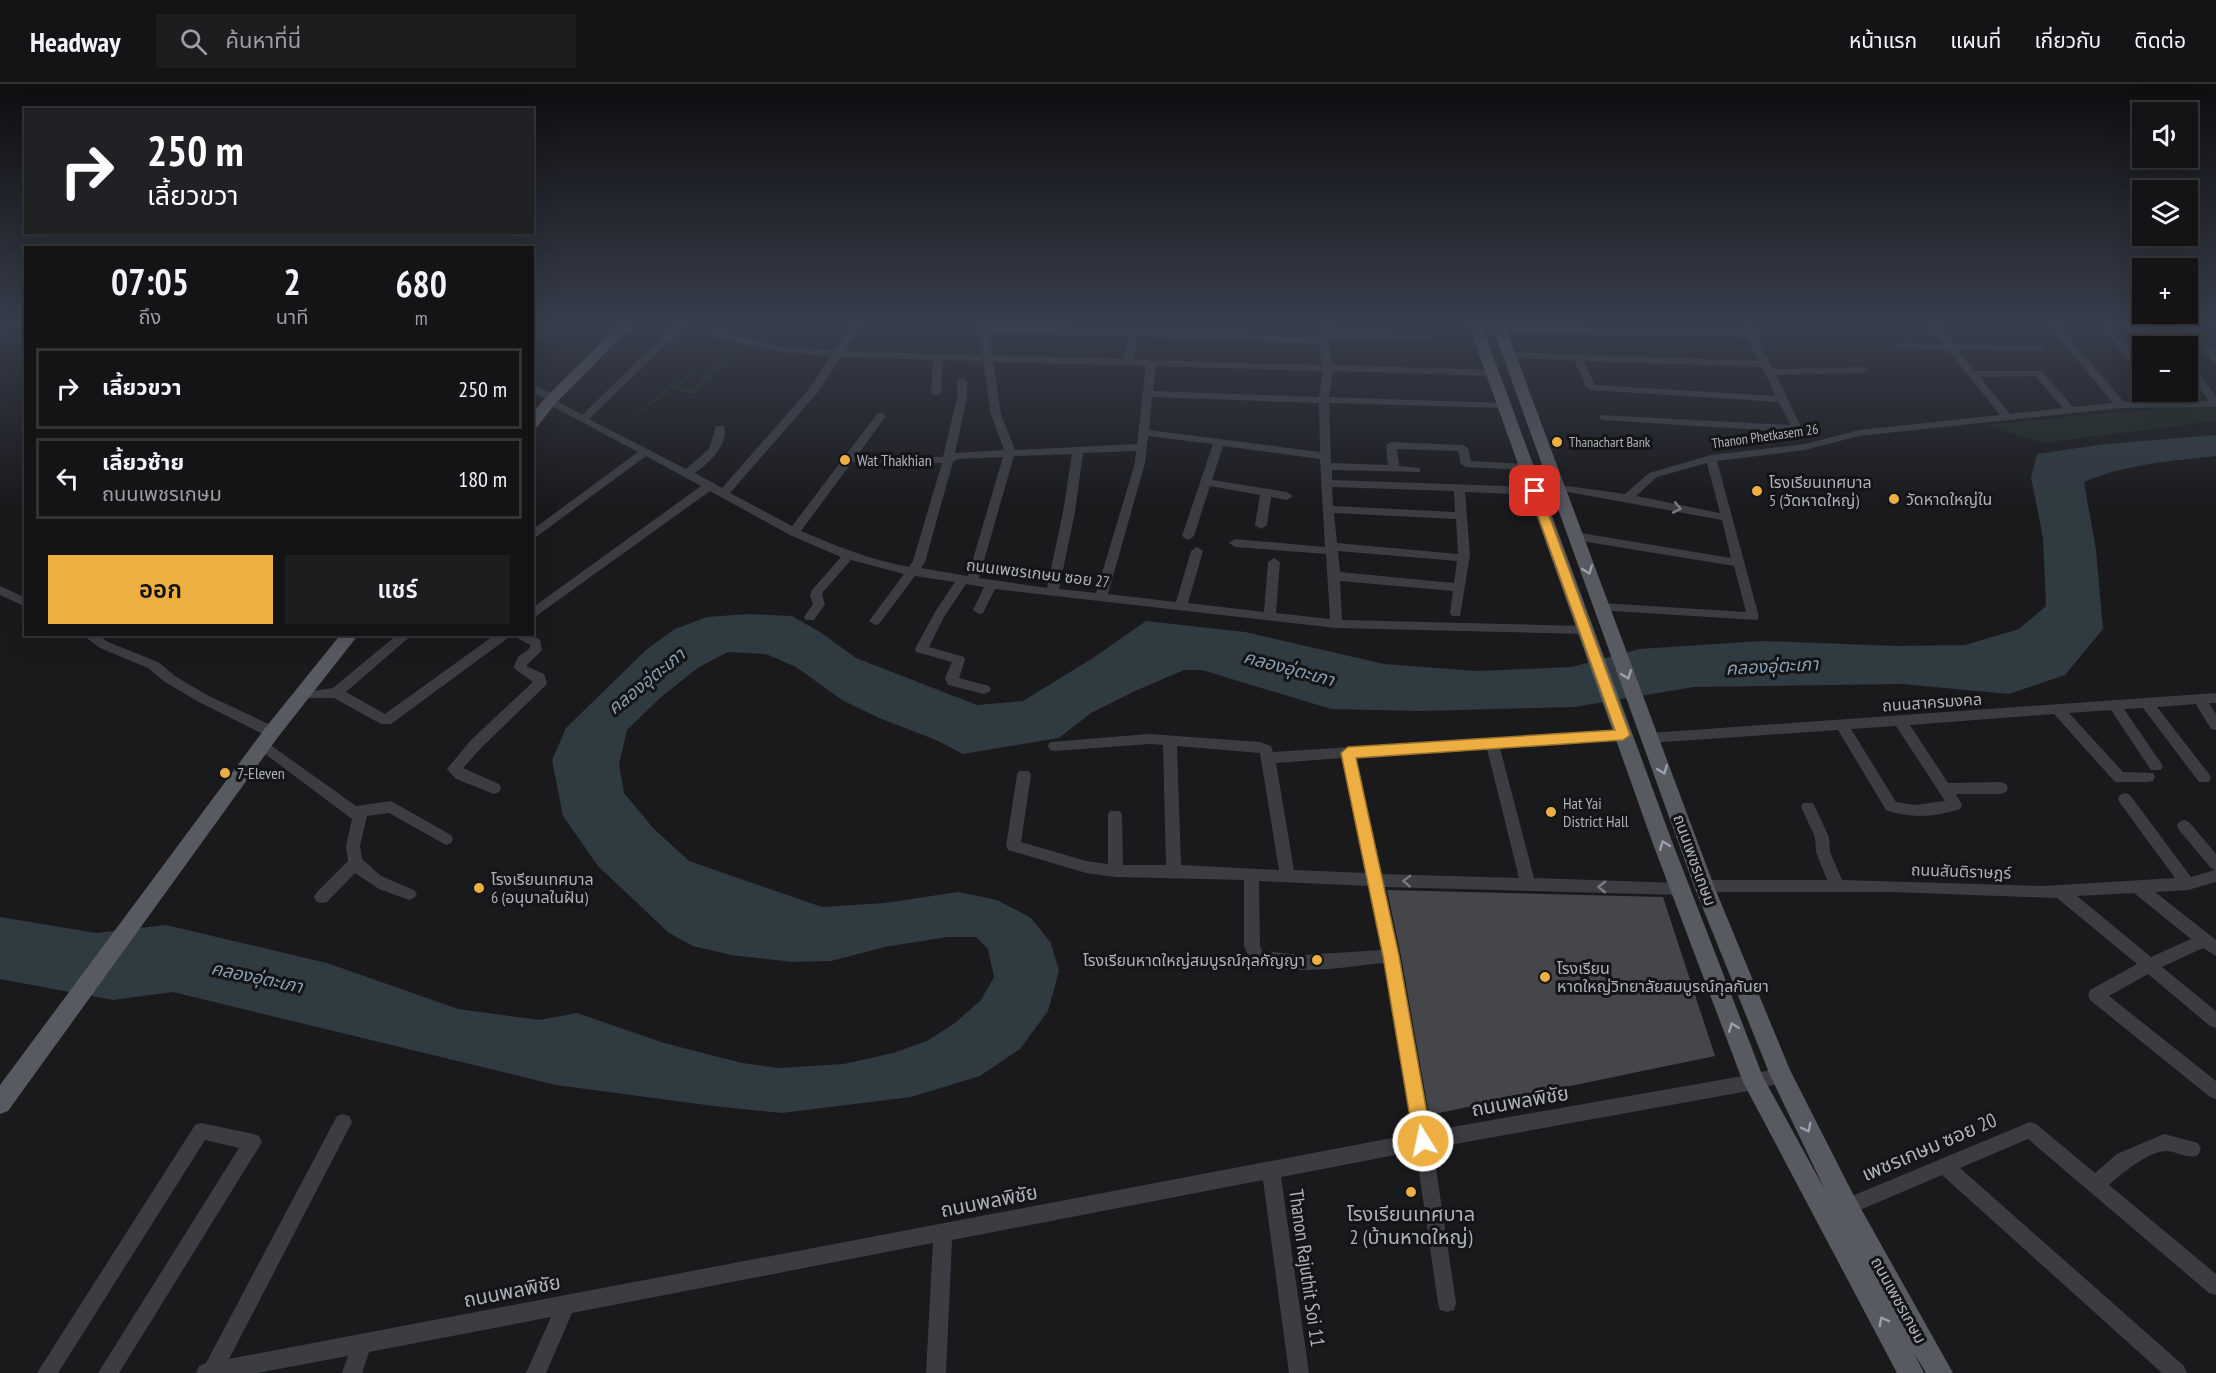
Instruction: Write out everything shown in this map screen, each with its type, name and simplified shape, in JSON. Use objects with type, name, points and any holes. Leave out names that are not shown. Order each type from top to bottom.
[{"type":"main road","points":[[534,421],[560,386]]},
{"type":"main road","points":[[534,412],[563,386]]},
{"type":"main road","name":"ถนนเพชรเกษม","points":[[1497,386],[1623,735],[1754,1082],[1911,1373]]},
{"type":"main road","name":"ถนนเพชรเกษม","points":[[1520,386],[1704,886],[1781,1075],[1846,1206],[1940,1373]]},
{"type":"main road","points":[[1524,397],[1519,402],[1507,401],[1504,407],[1532,418]]},
{"type":"main road","points":[[270,740],[311,695],[350,636]]},
{"type":"main road","points":[[0,1103],[138,915],[171,878],[270,740],[335,660],[359,636]]},
{"type":"street","points":[[584,418],[617,386]]},
{"type":"street","points":[[724,493],[816,386]]},
{"type":"street","points":[[936,386],[936,393]]},
{"type":"street","points":[[875,621],[914,572],[923,552],[948,460],[962,398],[962,386]]},
{"type":"street","points":[[984,689],[953,682],[951,678],[959,660],[921,649],[939,615],[967,581],[1010,452],[996,414],[992,386]]},
{"type":"street","points":[[1101,597],[1140,464],[1148,386]]},
{"type":"street","points":[[1326,386],[1324,399],[1328,509],[1336,624]]},
{"type":"street","points":[[1591,386],[1782,399]]},
{"type":"street","points":[[1776,386],[1805,447]]},
{"type":"street","points":[[1983,386],[2008,418]]},
{"type":"street","points":[[2049,386],[2071,411]]},
{"type":"street","points":[[2105,386],[2121,405]]},
{"type":"street","points":[[2203,386],[2216,404]]},
{"type":"street","name":"ถนนเพชรเกษม ซอย 27","points":[[534,388],[603,432],[612,433],[794,532],[849,555],[914,572],[991,585],[1336,624],[1587,633]]},
{"type":"street","points":[[1147,394],[1504,407]]},
{"type":"street","name":"Thanon Phetkasem 26","points":[[1627,498],[1653,475],[1711,458],[1805,447],[1859,433],[2121,405],[2216,404]]},
{"type":"street","points":[[794,532],[881,416]]},
{"type":"street","points":[[1604,417],[1796,429]]},
{"type":"street","points":[[688,473],[709,458],[720,428]]},
{"type":"street","points":[[1143,432],[1220,442],[1326,461],[1416,470]]},
{"type":"street","points":[[1188,536],[1220,442]]},
{"type":"street","points":[[1394,469],[1391,445],[1462,448],[1466,464],[1526,467]]},
{"type":"street","points":[[851,459],[948,460],[956,456],[1010,452],[1141,447]]},
{"type":"street","points":[[1052,591],[1069,512],[1078,449]]},
{"type":"street","points":[[534,535],[645,452]]},
{"type":"street","points":[[1601,607],[1753,617],[1711,458]]},
{"type":"street","points":[[1206,482],[1287,496]]},
{"type":"street","points":[[1327,483],[1535,491]]},
{"type":"street","points":[[534,614],[710,485]]},
{"type":"street","points":[[1557,486],[1728,518]]},
{"type":"street","points":[[1456,613],[1463,558],[1459,488]]},
{"type":"street","points":[[1261,525],[1266,492]]},
{"type":"street","points":[[1328,509],[1461,516]]},
{"type":"street","points":[[1575,536],[1740,563]]},
{"type":"street","points":[[1235,543],[1463,558]]},
{"type":"street","points":[[1181,607],[1197,551]]},
{"type":"street","points":[[810,617],[819,604],[816,595],[818,590],[849,555]]},
{"type":"street","points":[[1270,617],[1274,562]]},
{"type":"street","points":[[1334,576],[1460,588]]},
{"type":"street","points":[[979,610],[991,585]]},
{"type":"street","points":[[0,590],[24,602]]},
{"type":"street","points":[[90,636],[104,645],[153,665],[270,740],[360,817],[352,853],[356,863],[376,881],[409,894]]},
{"type":"street","points":[[336,693],[405,636]]},
{"type":"street","points":[[311,695],[336,693],[386,720],[503,636]]},
{"type":"street","points":[[494,788],[461,775],[454,769],[540,684],[539,677],[521,669],[522,660],[536,650],[536,644],[522,636]]},
{"type":"street","name":"ถนนสาครมงคล","points":[[1650,738],[2216,698]]},
{"type":"street","points":[[2199,699],[2216,725]]},
{"type":"street","points":[[2146,703],[2204,778]]},
{"type":"street","points":[[2058,710],[2120,778],[2152,771],[2114,705]]},
{"type":"street","points":[[1842,725],[1891,806],[1899,810],[1916,811],[1955,805],[1900,722]]},
{"type":"street","points":[[1268,758],[1623,735]]},
{"type":"street","points":[[1055,746],[1149,739],[1260,747],[1266,750],[1288,876]]},
{"type":"street","points":[[1170,742],[1174,870]]},
{"type":"street","points":[[1492,743],[1527,886]]},
{"type":"street","points":[[1348,753],[1391,956],[1423,1141],[1447,1303]]},
{"type":"street","points":[[1024,775],[1013,846],[1086,867],[1116,871],[1174,870],[1527,886],[1681,889]]},
{"type":"street","points":[[1945,789],[2001,788]]},
{"type":"street","points":[[2125,799],[2188,884]]},
{"type":"street","points":[[353,812],[391,807],[446,839]]},
{"type":"street","points":[[1808,807],[1822,837],[1823,852],[1837,886]]},
{"type":"street","points":[[1115,815],[1116,871]]},
{"type":"street","points":[[2184,826],[2215,874]]},
{"type":"street","points":[[322,897],[356,863]]},
{"type":"street","points":[[1251,874],[1252,946],[1257,957],[1266,960],[1317,960],[1391,956]]},
{"type":"street","name":"ถนนสันติราษฎร์","points":[[1704,886],[1837,886],[2060,891],[2188,884],[2215,874]]},
{"type":"street","points":[[2137,887],[2210,945]]},
{"type":"street","points":[[2060,891],[2216,1021]]},
{"type":"street","points":[[2210,945],[2150,965],[2096,996],[2216,1091]]},
{"type":"street","name":"ถนนพลพิชัย","points":[[209,1372],[1423,1141],[1754,1082],[1781,1075]]},
{"type":"street","points":[[209,1372],[343,1122]]},
{"type":"street","name":"เพชรเกษม ซอย 20","points":[[1846,1206],[2030,1130],[2096,1184]]},
{"type":"street","points":[[47,1373],[201,1131],[253,1142],[108,1373]]},
{"type":"street","points":[[2192,1149],[2164,1142],[2123,1160],[2096,1184],[2216,1286]]},
{"type":"street","points":[[1945,1166],[2177,1373]]},
{"type":"street","name":"Thanon Rajuthit Soi 11","points":[[1271,1170],[1299,1373]]},
{"type":"street","points":[[936,1373],[943,1232]]},
{"type":"street","points":[[536,1373],[566,1304]]},
{"type":"street","points":[[352,1373],[362,1342]]},
{"type":"shaded area","points":[[670,386],[692,389],[695,386],[703,386],[694,395],[672,388],[639,414],[636,413]]},
{"type":"shaded area","points":[[2173,407],[2216,408],[2216,421],[2043,443],[1985,425]]},
{"type":"water","name":"คลองอุ่ตะเภา","points":[[2216,435],[2216,456],[2132,467],[2084,482],[2096,550],[2103,629],[2065,675],[2009,694],[1902,684],[1694,687],[1574,707],[1419,711],[1331,709],[1202,670],[1184,670],[1091,713],[1059,738],[963,754],[842,700],[796,667],[766,654],[728,652],[699,667],[661,697],[627,730],[619,764],[624,793],[653,828],[689,861],[822,907],[885,903],[958,892],[997,900],[1031,918],[1051,943],[1059,971],[1048,1011],[1020,1049],[980,1076],[911,1097],[782,1113],[714,1106],[556,1085],[173,992],[113,1000],[0,979],[0,917],[96,933],[166,925],[327,963],[458,1009],[539,1020],[577,1013],[664,1043],[742,1063],[778,1068],[844,1064],[893,1053],[927,1041],[955,1023],[981,1000],[994,977],[988,949],[976,937],[947,937],[885,947],[831,961],[793,962],[731,955],[693,946],[669,933],[598,866],[563,816],[552,760],[566,728],[647,649],[675,629],[707,617],[749,614],[792,616],[820,632],[856,658],[977,705],[1023,701],[1093,658],[1146,621],[1245,632],[1384,664],[1477,671],[1572,667],[1639,649],[1761,641],[1898,646],[1965,645],[2019,629],[2046,606],[2043,538],[2031,477],[2037,454],[2105,444]]},
{"type":"building","name":"โรงเรียน หาดใหญ่วิทยาลัยสมบูรณ์กุลกันยา","points":[[1387,890],[1663,897],[1715,1056],[1429,1115]]},
{"type":"place","name":"Thanachart Bank","points":[[1557,442]]},
{"type":"place","name":"Wat Thakhian","points":[[845,460]]},
{"type":"place","name":"โรงเรียนเทศบาล 5 (วัดหาดใหญ่)","points":[[1757,491]]},
{"type":"place","name":"วัดหาดใหญ่ใน","points":[[1894,499]]},
{"type":"place","name":"7-Eleven","points":[[225,773]]},
{"type":"place","name":"Hat Yai District Hall","points":[[1551,812]]},
{"type":"place","name":"โรงเรียนเทศบาล 6 (อนุบาลในฝัน)","points":[[479,888]]},
{"type":"place","name":"โรงเรียนหาดใหญ่สมบูรณ์กุลกัญญา","points":[[1317,960]]},
{"type":"place","name":"โรงเรียน หาดใหญ่วิทยาลัยสมบูรณ์กุลกันยา","points":[[1545,977]]},
{"type":"place","name":"โรงเรียนเทศบาล 2 (บ้านหาดใหญ่)","points":[[1411,1192]]},
{"type":"route","points":[[1423,1141],[1391,956],[1348,753],[1623,735],[1535,491]]}]
